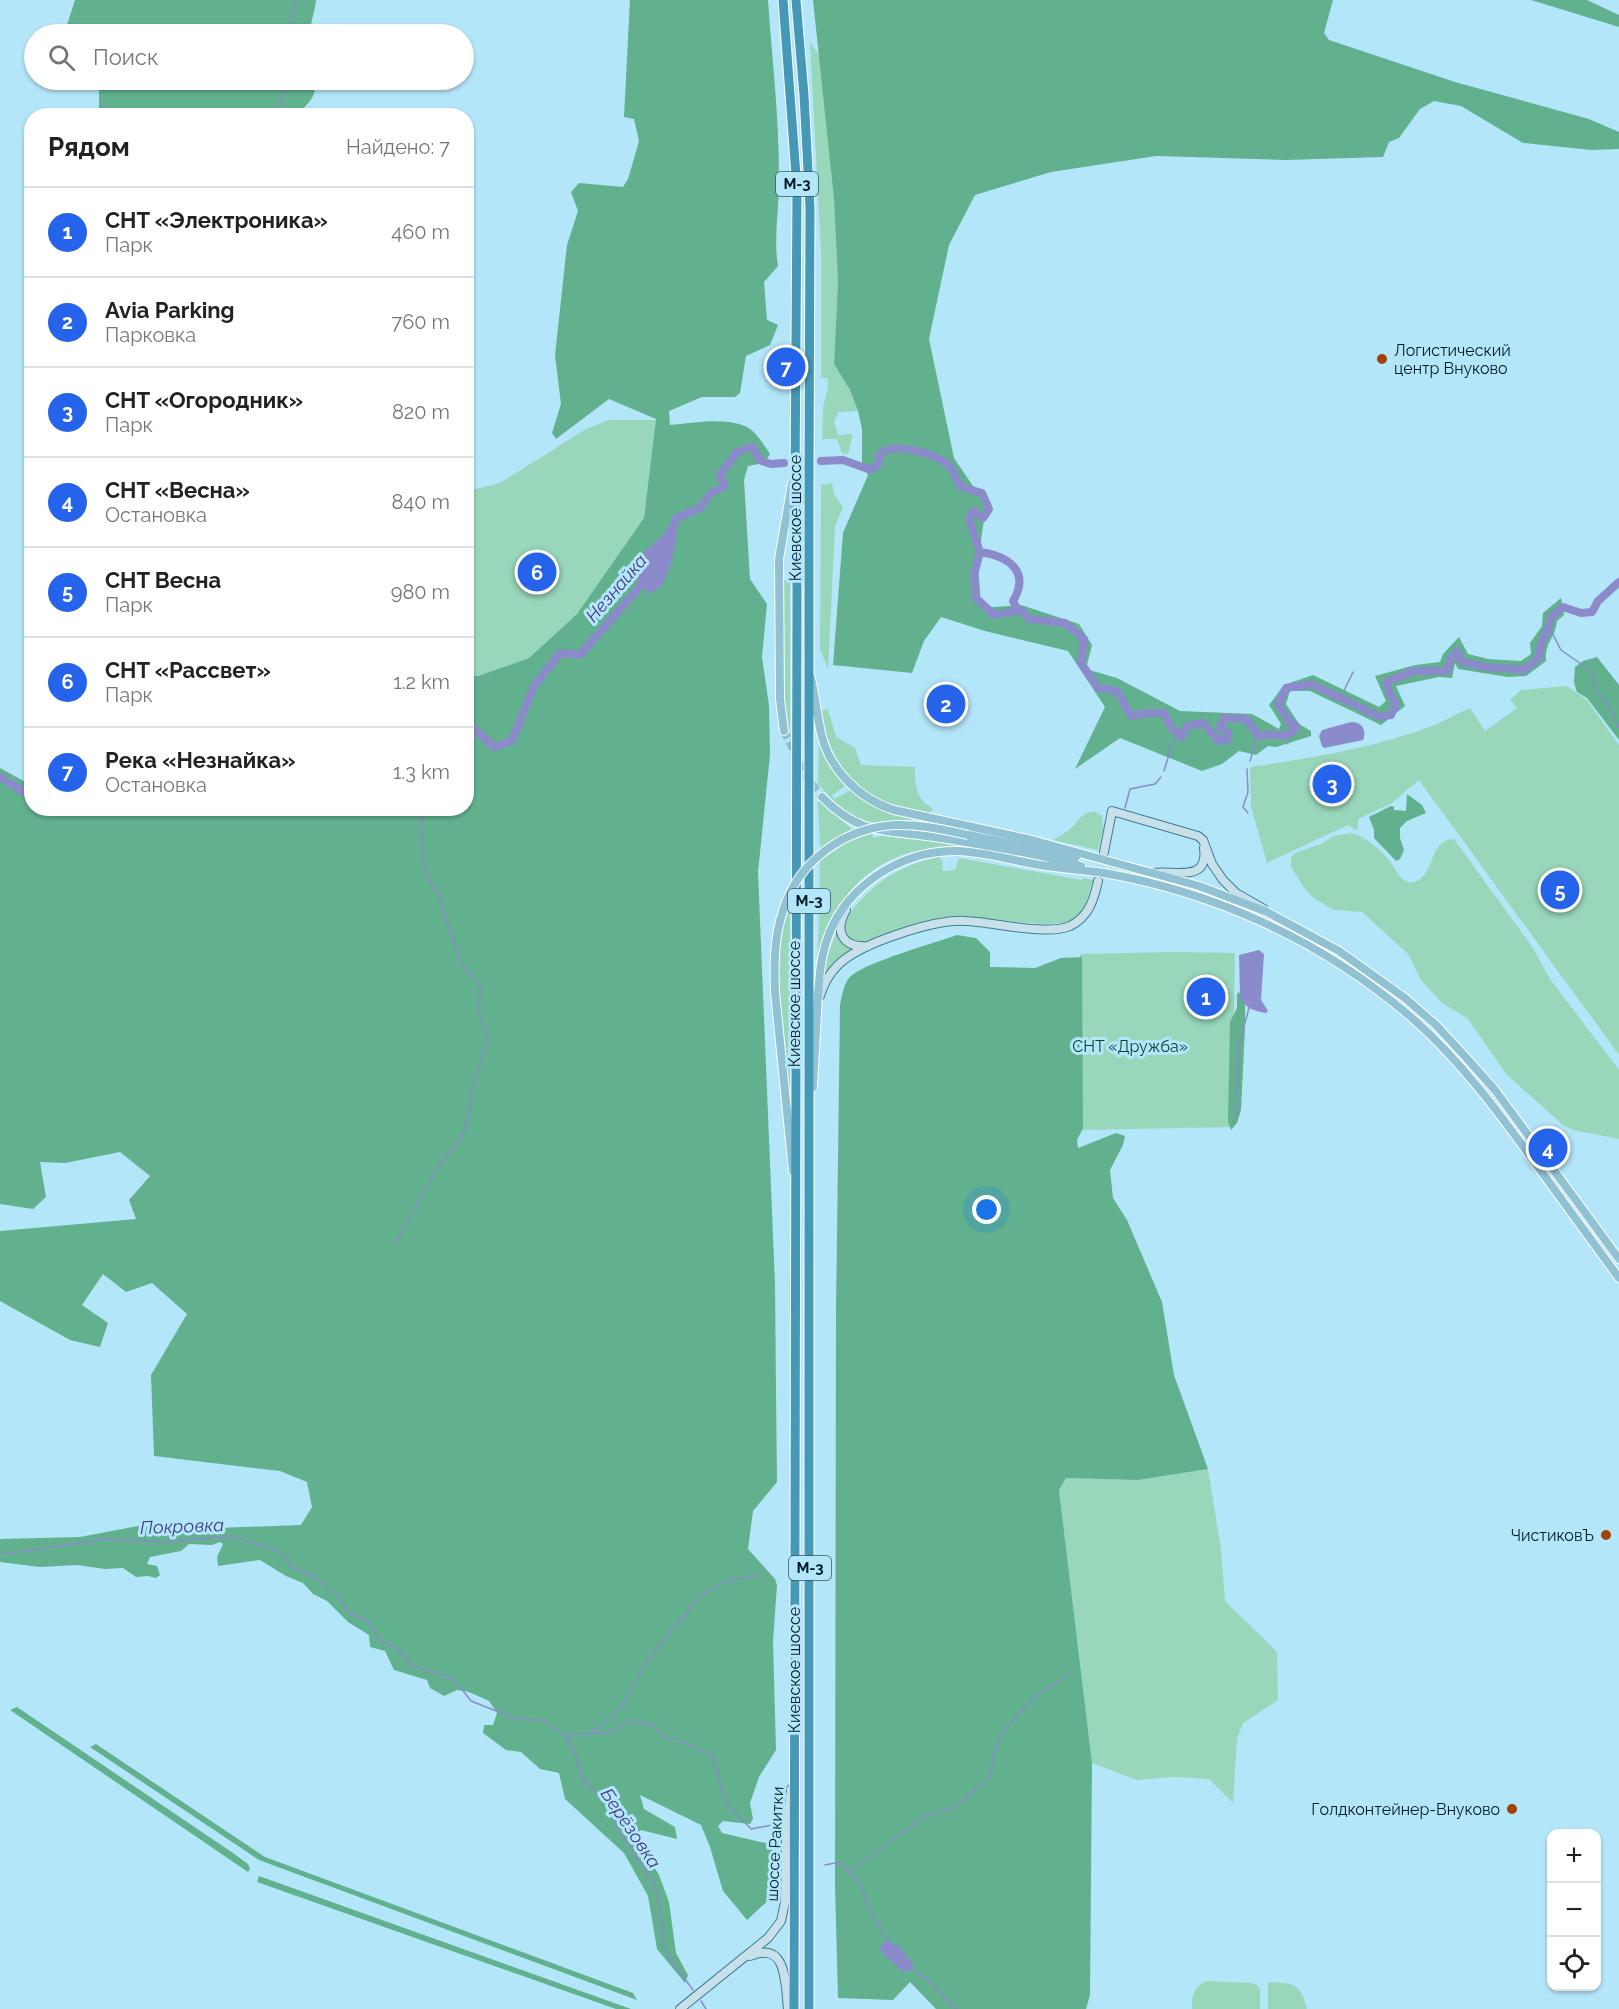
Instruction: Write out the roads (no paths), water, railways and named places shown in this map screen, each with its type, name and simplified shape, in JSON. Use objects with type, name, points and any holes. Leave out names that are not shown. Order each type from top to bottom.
[{"type":"highway","name":"Киевское шоссе","points":[[783,0],[797,189],[793,485],[797,590],[794,2009]]},
{"type":"highway","name":"Киевское шоссе","points":[[795,0],[804,95],[810,208],[809,2009]]},
{"type":"main road","points":[[784,731],[780,699],[779,559],[793,485]]},
{"type":"main road","points":[[810,674],[821,734],[827,750],[844,777],[868,798],[894,810],[1104,856],[1209,889],[1267,912],[1312,936],[1356,963],[1405,998],[1444,1034],[1495,1090],[1619,1259]]},
{"type":"main road","points":[[822,797],[845,817],[867,827],[886,832],[947,839],[1072,864],[1100,877]]},
{"type":"main road","points":[[796,1184],[791,1156],[775,992],[775,953],[783,910],[798,879],[822,852],[858,832],[884,826],[917,826],[1070,856],[1104,856]]},
{"type":"main road","points":[[810,1128],[819,972],[823,950],[837,918],[853,896],[870,880],[892,866],[921,855],[945,851],[974,853],[1175,889],[1253,917],[1331,958],[1390,1000],[1435,1040],[1478,1087],[1619,1278]]},
{"type":"street","points":[[1104,856],[1112,811],[1198,836],[1203,840],[1212,864],[1223,880],[1236,893],[1267,912]]},
{"type":"street","points":[[1154,873],[1186,874],[1197,870],[1204,853],[1198,836]]},
{"type":"street","points":[[817,1012],[822,991],[832,971],[844,959],[872,945],[928,925],[953,921],[1044,929],[1065,928],[1078,921],[1088,911],[1100,877]]},
{"type":"street","points":[[853,896],[842,918],[841,933],[852,945],[872,945]]},
{"type":"street","name":"шоссе Ракитки","points":[[680,2009],[777,1929],[784,1911],[786,1833],[795,1748]]},
{"type":"street","points":[[743,1959],[761,1953],[768,1953],[778,1958],[783,1969],[788,2009]]},
{"type":"water","points":[[668,525],[677,526],[675,548],[661,587],[649,594],[636,579],[636,567],[641,555],[664,534]]},
{"type":"water","points":[[1351,722],[1363,727],[1363,740],[1324,748],[1322,746],[1319,736],[1322,730]]},
{"type":"water","points":[[1259,950],[1264,954],[1261,1000],[1268,1011],[1266,1013],[1247,1006],[1240,997],[1239,955]]},
{"type":"water","points":[[883,1941],[897,1944],[913,1964],[913,1970],[902,1971],[880,1951]]},
{"type":"waterway","points":[[289,24],[296,0]]},
{"type":"waterway","points":[[281,108],[283,90]]},
{"type":"waterway","name":"Незнайка","points":[[672,536],[676,518],[700,508],[711,493],[725,486],[720,475],[737,452],[752,447],[759,460],[771,464],[784,463]]},
{"type":"waterway","name":"Незнайка","points":[[821,461],[843,460],[868,469],[874,468],[879,462],[879,455],[885,451],[903,449],[922,452],[946,463],[961,487],[982,493],[989,509],[983,518],[973,511],[969,519],[980,552],[974,575],[976,598],[994,615],[1021,610],[1029,619],[1065,623],[1084,639],[1081,663],[1098,688],[1117,691],[1131,716],[1164,713],[1172,729],[1182,737],[1187,726],[1203,723],[1219,741],[1227,740],[1228,732],[1220,728],[1224,718],[1246,719],[1258,735],[1285,735],[1294,731],[1296,726],[1291,724],[1278,704],[1286,688],[1311,684],[1380,717],[1391,715],[1396,704],[1386,682],[1414,671],[1447,671],[1451,658],[1457,651],[1462,662],[1486,667],[1524,670],[1539,658],[1551,617],[1563,607],[1581,613],[1592,612],[1598,601],[1619,582]]},
{"type":"waterway","points":[[980,552],[1000,557],[1014,567],[1018,573],[1018,590],[1013,601],[1018,610]]},
{"type":"waterway","name":"Незнайка","points":[[474,728],[494,747],[512,741],[534,686],[560,653],[580,655],[648,577]]},
{"type":"waterway","points":[[1550,629],[1561,650],[1591,671],[1596,689],[1619,727]]},
{"type":"waterway","points":[[1341,697],[1353,672]]},
{"type":"waterway","points":[[1164,771],[1176,732]]},
{"type":"waterway","points":[[1282,734],[1288,744]]},
{"type":"waterway","points":[[1250,761],[1258,735]]},
{"type":"waterway","points":[[1247,769],[1248,792],[1243,807],[1248,813]]},
{"type":"waterway","name":"Незнайка","points":[[0,777],[24,792]]},
{"type":"waterway","points":[[1125,808],[1130,789],[1155,784],[1161,777]]},
{"type":"waterway","points":[[394,1246],[437,1169],[466,1130],[472,1088],[488,1038],[478,1011],[481,987],[461,964],[438,894],[425,872],[420,827],[422,816]]},
{"type":"waterway","points":[[1236,1116],[1238,1049],[1249,1008]]},
{"type":"waterway","name":"Покровка","points":[[0,1552],[13,1553],[105,1539],[168,1542],[231,1536],[281,1553],[292,1567],[336,1592],[349,1613],[369,1622],[380,1641],[394,1646],[413,1666],[453,1678],[471,1701],[514,1718],[544,1721],[564,1735],[574,1748],[583,1780],[606,1804],[621,1833],[653,1883],[658,1896],[663,1942],[669,1957],[693,1990]]},
{"type":"waterway","points":[[591,1731],[597,1729],[623,1705],[645,1665],[703,1594],[726,1581],[759,1575]]},
{"type":"waterway","points":[[847,1872],[924,1817],[955,1807],[989,1778],[999,1736],[1033,1699],[1073,1671]]},
{"type":"waterway","name":"Покровка","points":[[565,1735],[610,1732],[631,1721],[653,1724],[666,1739],[677,1739],[712,1755],[726,1803],[751,1829],[772,1825],[779,1834]]},
{"type":"waterway","points":[[825,1865],[840,1862],[863,1888],[871,1913],[889,1942]]},
{"type":"waterway","points":[[913,1970],[930,1981],[957,2009]]},
{"type":"waterway","name":"Берёзовка","points":[[701,2001],[706,2009]]},
{"type":"tunnel","points":[[784,731],[807,777],[822,797]]},
{"type":"place","name":"Логистический центр Внуково","points":[[1382,359]]},
{"type":"place","name":"Река «Незнайка»","points":[[786,367]]},
{"type":"place","name":"СНТ «Рассвет»","points":[[537,572]]},
{"type":"place","name":"Avia Parking","points":[[946,704]]},
{"type":"place","name":"СНТ «Огородник»","points":[[1332,784]]},
{"type":"place","name":"СНТ Весна","points":[[1560,890]]},
{"type":"place","name":"СНТ «Электроника»","points":[[1206,997]]},
{"type":"place","name":"СНТ «Весна»","points":[[1548,1148]]},
{"type":"place","name":"ЧистиковЪ","points":[[1606,1535]]},
{"type":"place","name":"Голдконтейнер-Внуково","points":[[1512,1809]]},
{"type":"park label","name":"СНТ «Дружба»","points":[[1130,1046]]}]
